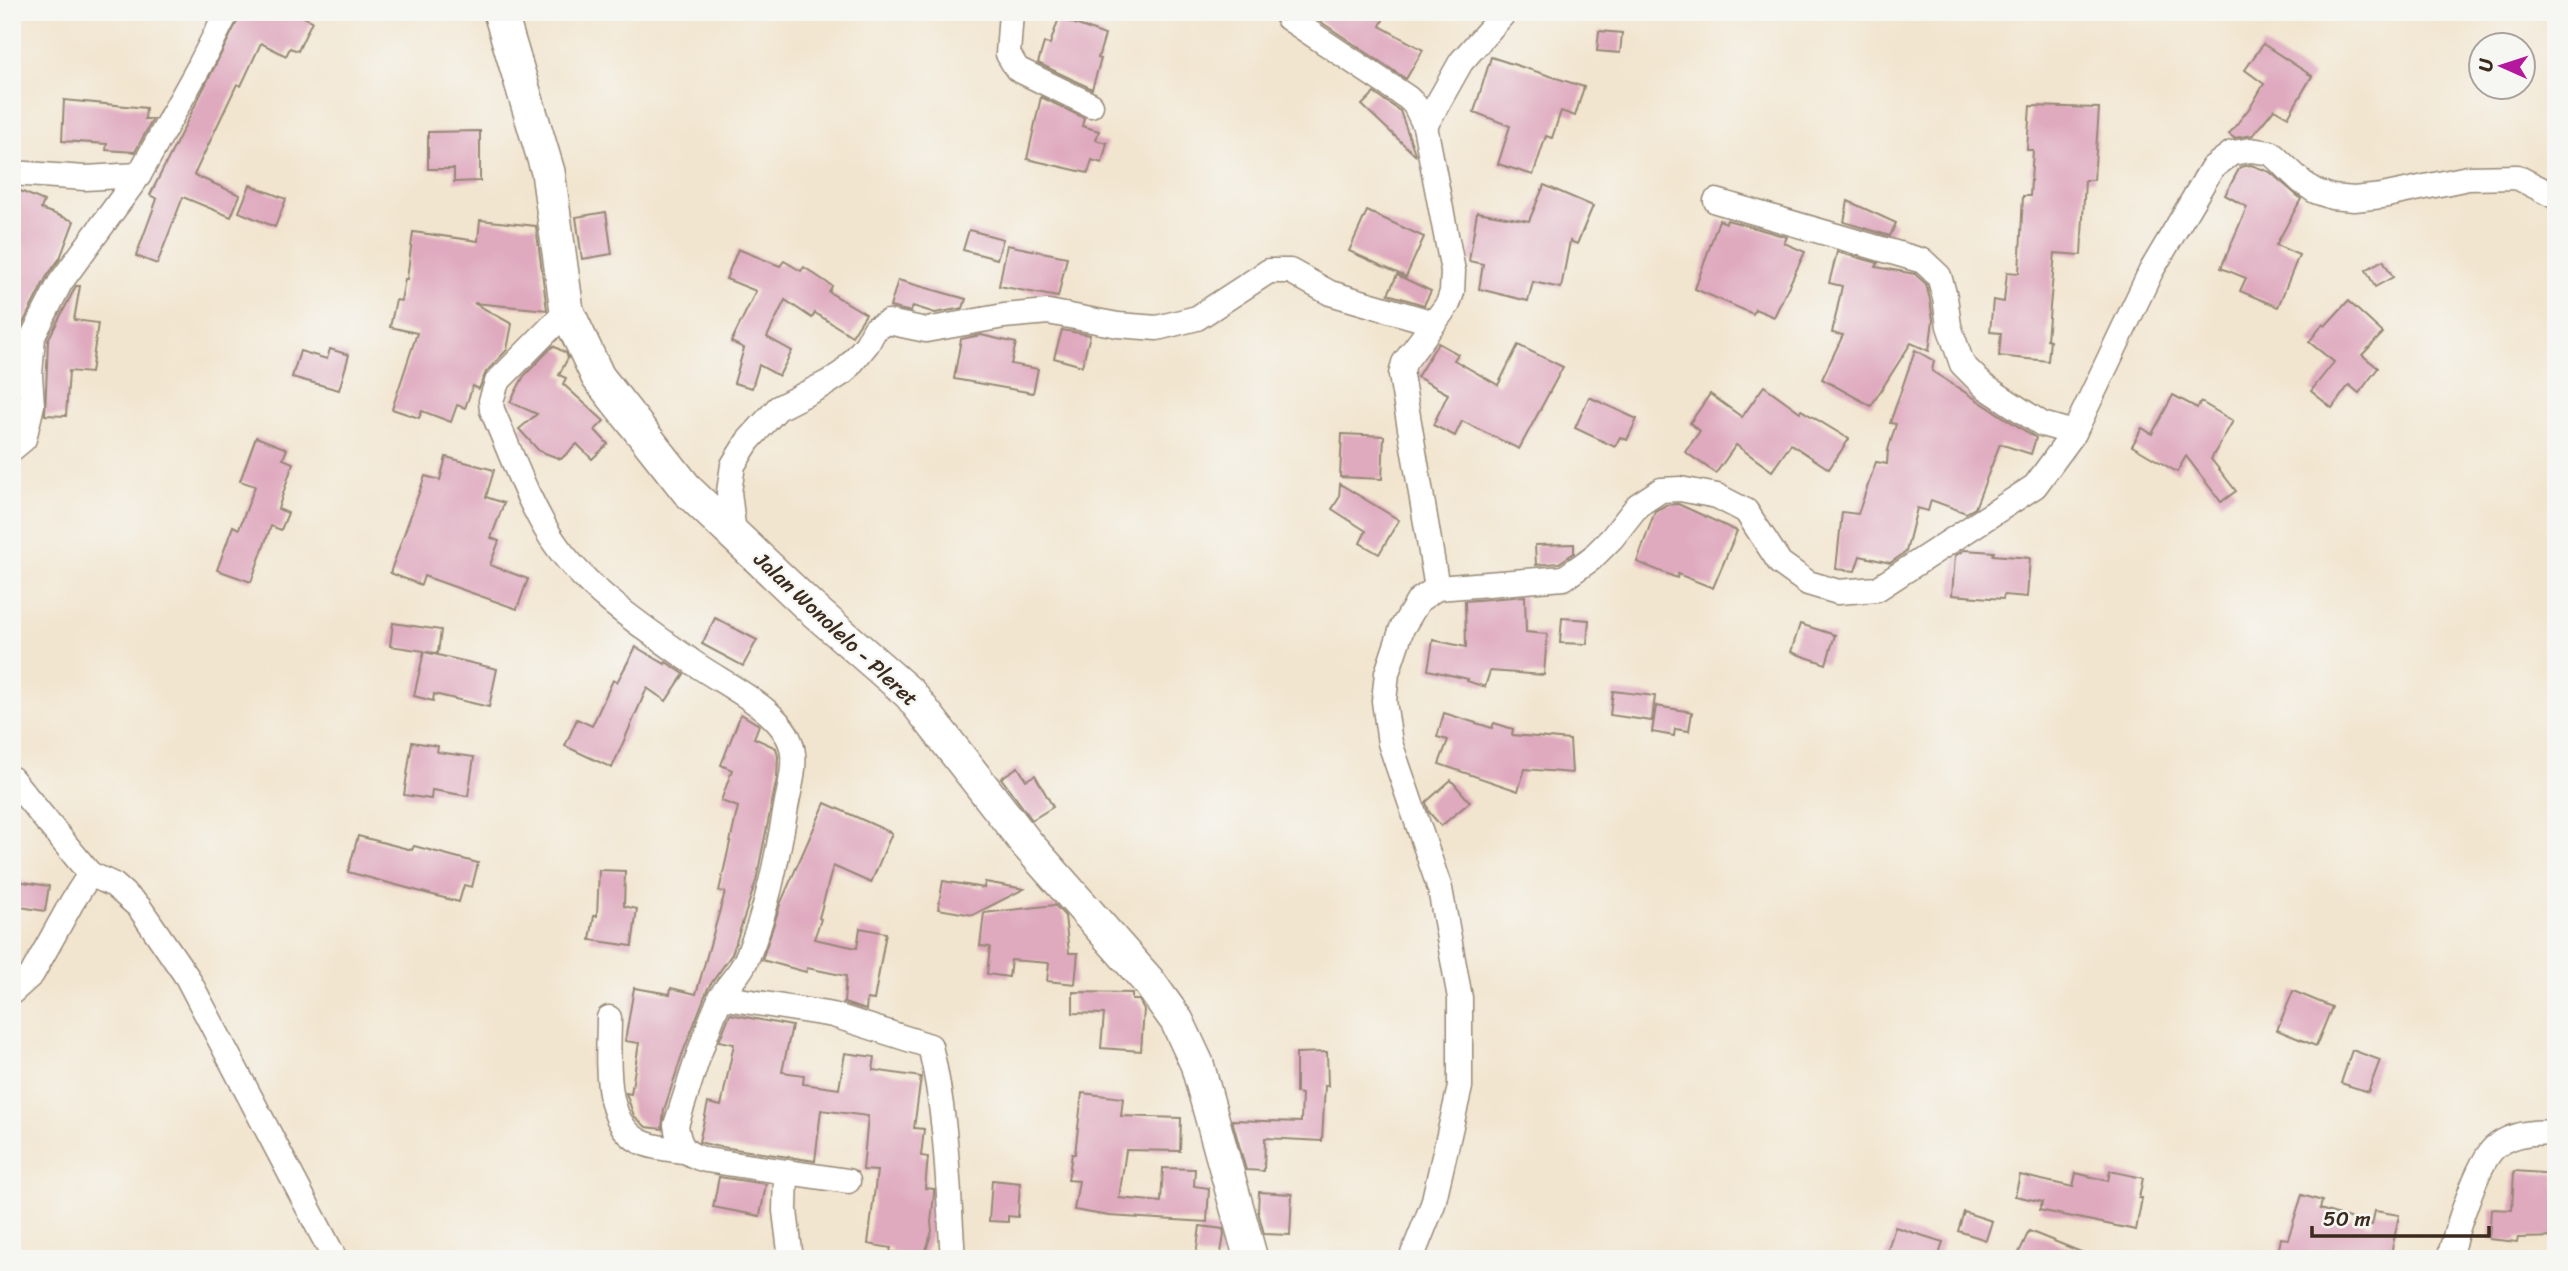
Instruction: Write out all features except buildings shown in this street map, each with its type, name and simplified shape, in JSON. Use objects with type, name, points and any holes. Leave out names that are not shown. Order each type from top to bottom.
[{"type":"main road","name":"Jalan Wonolelo - Pleret","points":[[500,12],[548,172],[567,311],[598,377],[688,491],[809,606],[910,694],[1027,844],[1149,982],[1177,1021],[1197,1064],[1251,1259]]},
{"type":"street","points":[[12,449],[24,439],[32,405],[30,374],[33,336],[60,283],[139,175],[200,67],[227,12]]},
{"type":"street","points":[[1012,12],[1008,54],[1017,69],[1091,105]]},
{"type":"street","points":[[1425,126],[1461,62],[1505,12]]},
{"type":"street","points":[[1288,18],[1408,98],[1415,104],[1425,126],[1453,271],[1452,292],[1448,304],[1404,363],[1401,375],[1437,588]]},
{"type":"street","points":[[1411,1259],[1433,1204],[1460,1087],[1460,998],[1440,889],[1390,743],[1384,701],[1387,673],[1402,628],[1419,600],[1437,588],[1564,578],[1591,559],[1638,505],[1661,490],[1680,489],[1717,496],[1746,510],[1780,563],[1808,583],[1838,592],[1877,589],[2035,485],[2074,433],[2151,271],[2212,169],[2232,153],[2251,150],[2271,153],[2302,182],[2315,191],[2332,197],[2382,196],[2468,178],[2517,177],[2556,197]]},
{"type":"street","points":[[12,173],[85,178],[139,175]]},
{"type":"street","points":[[1716,201],[1923,261],[1938,276],[1945,297],[1949,326],[1962,364],[1984,386],[2042,424],[2074,433]]},
{"type":"street","points":[[734,534],[729,492],[733,465],[748,441],[778,408],[844,372],[867,344],[875,329],[888,323],[926,330],[1004,316],[1048,312],[1118,325],[1157,328],[1197,318],[1269,271],[1280,270],[1290,271],[1330,293],[1434,323]]},
{"type":"street","points":[[567,311],[497,382],[491,401],[492,410],[537,513],[576,569],[603,594],[692,662],[767,712],[786,732],[793,753],[775,869],[757,933],[745,963],[720,997],[676,1125],[678,1142],[683,1151]]},
{"type":"street","points":[[12,779],[90,874],[114,885],[139,906],[187,976],[335,1259]]},
{"type":"street","points":[[12,992],[32,974],[90,874]]},
{"type":"street","points":[[720,997],[833,1015],[930,1046],[936,1072],[950,1200],[953,1259]]},
{"type":"street","points":[[610,1018],[609,1087],[624,1130],[645,1144],[683,1151],[692,1157],[848,1181]]},
{"type":"street","points":[[2449,1259],[2476,1179],[2493,1149],[2512,1137],[2536,1131],[2556,1133]]},
{"type":"street","points":[[786,1172],[785,1211],[790,1259]]}]
